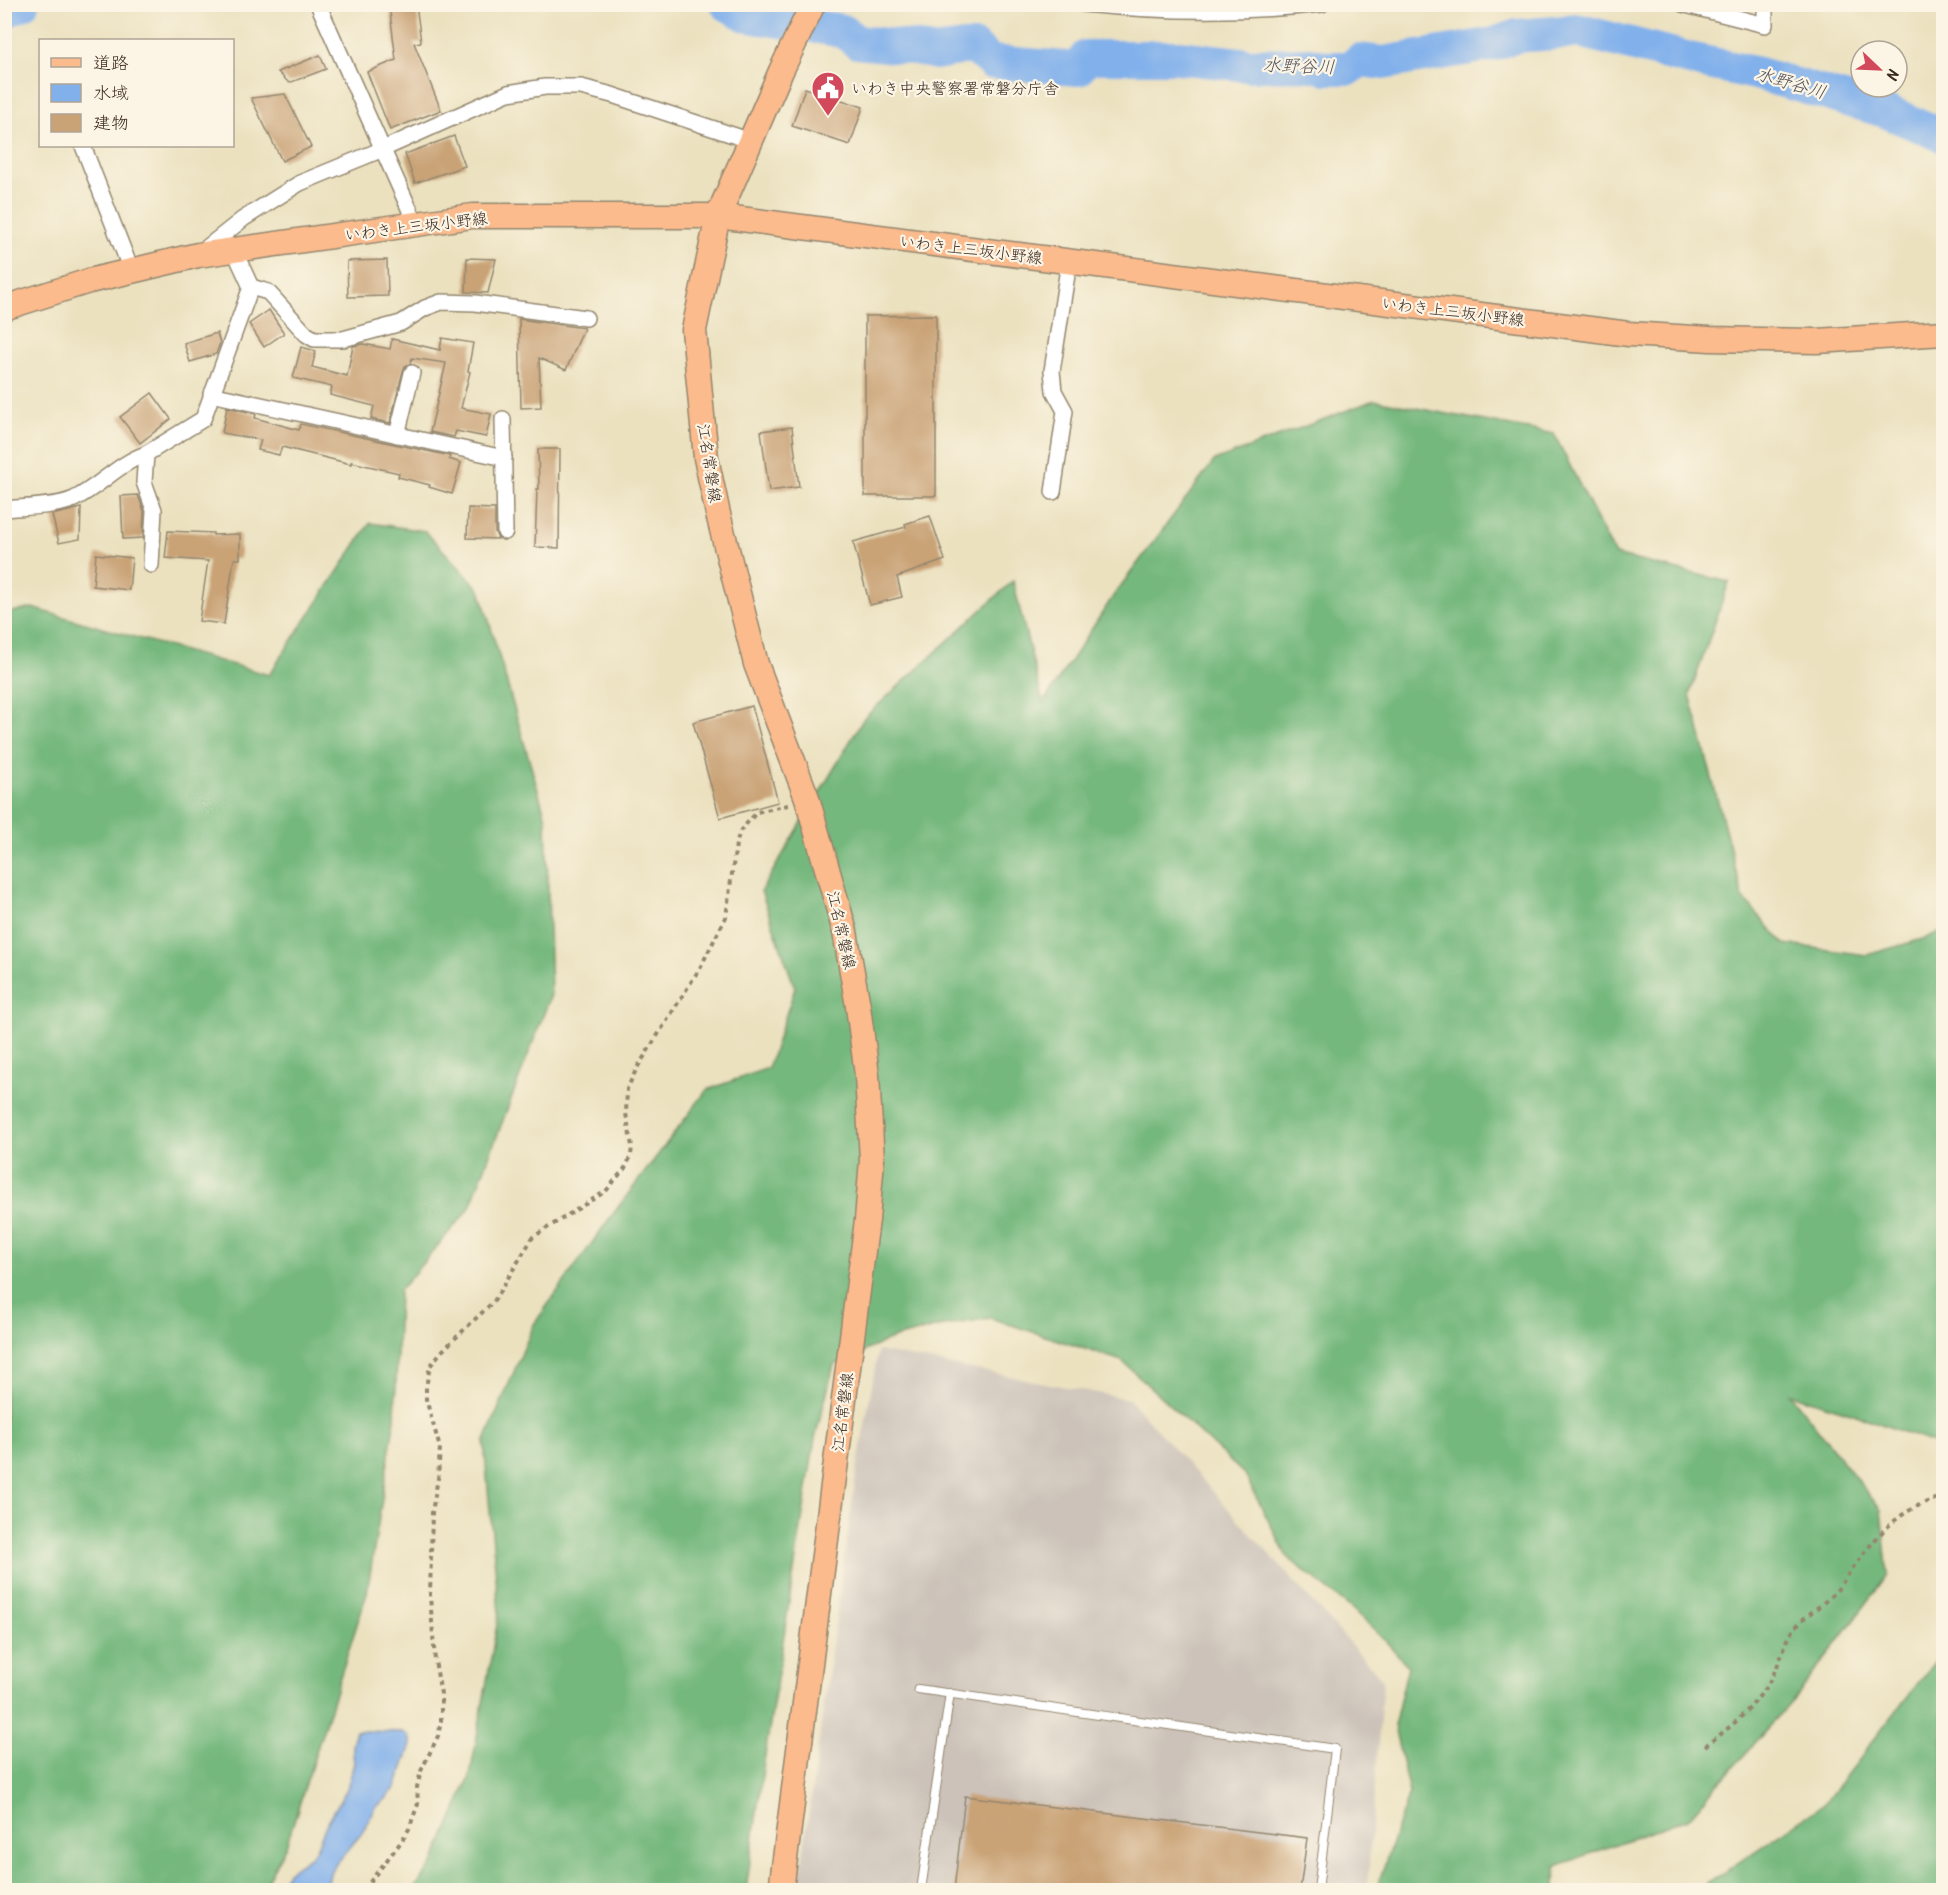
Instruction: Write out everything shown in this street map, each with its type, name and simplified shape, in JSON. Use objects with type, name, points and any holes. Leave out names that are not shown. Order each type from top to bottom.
[{"type":"main road","name":"江名常磐線","points":[[780,1890],[867,1220],[872,1160],[867,1074],[845,932],[807,798],[756,664],[706,458],[694,330],[718,216],[781,71],[813,4]]},
{"type":"main road","name":"いわき上三坂小野線","points":[[4,308],[131,270],[198,255],[472,216],[718,216],[1629,334],[1710,339],[1817,341],[1943,334]]},
{"type":"street","points":[[318,4],[416,224]]},
{"type":"street","points":[[1083,4],[1138,10],[1257,10],[1323,4]]},
{"type":"street","points":[[1682,4],[1765,25],[1765,4]]},
{"type":"street","points":[[198,255],[243,219],[300,183],[508,93],[545,87],[581,87],[751,141]]},
{"type":"street","points":[[83,147],[131,270]]},
{"type":"street","points":[[4,509],[74,499],[134,458],[146,454],[203,418],[251,287],[234,250]]},
{"type":"street","points":[[1053,492],[1065,411],[1054,391],[1052,371],[1069,262]]},
{"type":"street","points":[[251,287],[268,292],[306,334],[314,339],[343,339],[392,326],[441,302],[475,303],[586,318]]},
{"type":"street","points":[[397,435],[412,373]]},
{"type":"street","points":[[211,394],[504,458]]},
{"type":"street","points":[[502,419],[505,532]]},
{"type":"street","points":[[146,454],[144,482],[154,510],[151,566]]},
{"type":"lane","points":[[918,1689],[1335,1749],[1318,1890]]},
{"type":"lane","points":[[921,1890],[950,1693]]},
{"type":"path","points":[[365,1890],[402,1842],[409,1829],[418,1803],[417,1787],[421,1771],[438,1736],[441,1721],[441,1694],[435,1661],[430,1596],[432,1512],[440,1448],[426,1399],[430,1366],[441,1352],[494,1301],[533,1237],[606,1191],[626,1168],[632,1146],[626,1114],[627,1089],[637,1068],[700,968],[726,917],[734,853],[740,831],[757,812],[807,798]]},
{"type":"path","points":[[1705,1746],[1745,1715],[1775,1670],[1796,1626],[1834,1594],[1884,1528],[1900,1514],[1914,1506],[1944,1496]]},
{"type":"shaded area","points":[[878,1351],[1129,1399],[1383,1680],[1367,1890],[798,1890],[856,1475]]},
{"type":"green space","points":[[1374,400],[1554,434],[1615,555],[1729,582],[1690,694],[1743,898],[1784,944],[1867,955],[1926,938],[1943,930],[1944,1447],[1851,1413],[1790,1394],[1881,1510],[1888,1575],[1795,1698],[1688,1818],[1556,1866],[1555,1890],[1376,1890],[1409,1793],[1394,1726],[1408,1666],[1351,1608],[1287,1557],[1245,1475],[1122,1361],[990,1318],[938,1327],[891,1339],[834,1365],[815,1438],[746,1890],[414,1890],[434,1862],[470,1776],[499,1613],[484,1443],[534,1324],[607,1222],[707,1090],[768,1068],[795,988],[761,891],[864,718],[1013,581],[1043,703],[1114,595],[1214,461]]},
{"type":"green space","points":[[370,523],[425,531],[480,590],[546,818],[551,995],[469,1209],[399,1291],[395,1418],[367,1593],[286,1846],[262,1890],[5,1890],[5,613],[32,608],[269,675]]},
{"type":"green space","points":[[1943,1651],[1943,1890],[1698,1890],[1823,1805]]},
{"type":"water","points":[[356,1731],[403,1732],[409,1736],[411,1745],[396,1787],[376,1807],[361,1834],[331,1870],[328,1890],[276,1890],[288,1872],[311,1856],[316,1849],[326,1825],[347,1789],[354,1763],[352,1744]]},
{"type":"building","points":[[389,4],[416,4],[421,42],[414,43],[441,110],[390,130],[367,72],[396,60]]},
{"type":"building","points":[[320,55],[326,69],[289,83],[278,72]]},
{"type":"building","name":"いわき中央警察署常磐分庁舎","points":[[805,88],[863,107],[850,145],[792,126]]},
{"type":"building","points":[[285,94],[311,147],[282,161],[251,98]]},
{"type":"building","points":[[454,136],[465,166],[415,183],[405,154]]},
{"type":"building","points":[[467,258],[496,259],[488,293],[466,292]]},
{"type":"building","points":[[387,260],[388,296],[348,297],[347,261]]},
{"type":"building","points":[[269,310],[284,333],[264,347],[249,324]]},
{"type":"building","points":[[936,315],[936,496],[865,496],[865,316]]},
{"type":"building","points":[[519,319],[584,328],[566,370],[539,358],[541,407],[521,408]]},
{"type":"building","points":[[217,333],[220,343],[216,354],[190,362],[184,343]]},
{"type":"building","points":[[442,338],[473,343],[468,371],[470,372],[461,408],[491,414],[486,437],[456,431],[454,437],[430,432],[446,363],[412,358],[403,371],[390,423],[371,419],[374,406],[330,395],[332,387],[293,378],[301,347],[316,351],[312,367],[347,376],[353,346],[363,344],[390,349],[392,339],[440,350]]},
{"type":"building","points":[[152,393],[171,419],[140,443],[120,417]]},
{"type":"building","points":[[227,407],[256,414],[255,418],[299,430],[301,424],[450,456],[449,459],[461,463],[452,494],[429,487],[430,485],[398,477],[399,473],[351,462],[351,464],[282,447],[279,455],[258,450],[261,440],[222,433]]},
{"type":"building","points":[[792,427],[799,487],[769,491],[761,431]]},
{"type":"building","points":[[538,449],[560,449],[559,548],[535,547],[537,489],[539,489]]},
{"type":"building","points":[[138,495],[144,511],[143,538],[123,539],[121,496]]},
{"type":"building","points":[[81,508],[80,539],[59,543],[52,515]]},
{"type":"building","points":[[468,508],[495,509],[495,532],[498,539],[467,538]]},
{"type":"building","points":[[930,516],[945,560],[897,577],[902,597],[870,605],[853,542],[906,527],[905,524]]},
{"type":"building","points":[[168,531],[213,533],[213,535],[240,534],[240,559],[234,559],[224,624],[199,621],[208,561],[165,558]]},
{"type":"building","points":[[96,554],[132,558],[129,590],[93,586]]},
{"type":"building","points":[[752,706],[778,802],[720,818],[693,722]]},
{"type":"building","points":[[965,1796],[1307,1838],[1300,1890],[954,1890]]},
{"type":"waterway","name":"水野谷川","points":[[4,12],[22,4]]},
{"type":"waterway","name":"水野谷川","points":[[727,4],[748,16],[843,31],[857,42],[914,48],[936,53],[975,48],[991,62],[1078,69],[1086,57],[1178,57],[1248,65],[1308,64],[1327,68],[1350,68],[1360,60],[1383,63],[1494,44],[1517,36],[1580,31],[1759,74],[1885,111],[1944,136]]},
{"type":"place","name":"いわき中央警察署常磐分庁舎","points":[[828,117]]}]
